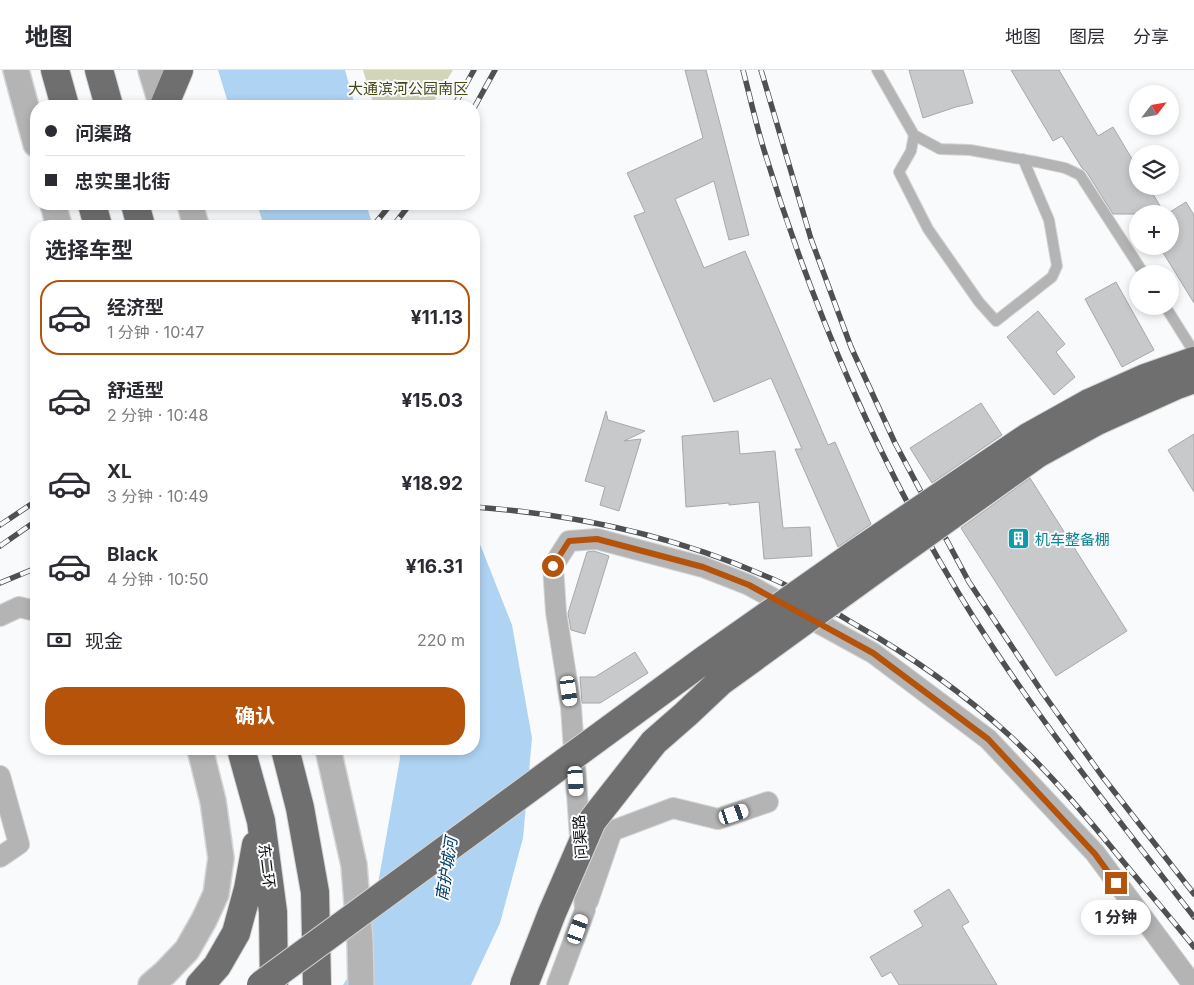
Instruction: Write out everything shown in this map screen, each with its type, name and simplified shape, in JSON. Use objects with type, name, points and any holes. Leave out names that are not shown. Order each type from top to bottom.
[{"type":"highway","points":[[55,70],[63,100]]},
{"type":"highway","points":[[99,70],[107,100]]},
{"type":"highway","points":[[166,100],[179,70]]},
{"type":"highway","points":[[261,985],[704,660],[871,543],[1028,437],[1089,403],[1145,378],[1194,360]]},
{"type":"highway","points":[[524,985],[552,913],[592,821],[654,742],[720,682],[1037,454],[1097,421],[1177,385],[1194,380]]},
{"type":"highway","name":"东二环","points":[[243,755],[261,821],[273,912],[274,985]]},
{"type":"highway","points":[[287,755],[300,808],[314,892],[317,985]]},
{"type":"highway","points":[[200,985],[217,966],[236,933],[248,889],[261,821]]},
{"type":"street","points":[[16,70],[30,122]]},
{"type":"street","points":[[151,70],[161,100]]},
{"type":"street","name":"问渠路","points":[[557,985],[585,910],[571,707],[556,612],[553,566],[569,541],[597,539],[703,567],[749,585],[873,653],[988,739],[1095,854],[1193,985]]},
{"type":"street","points":[[0,616],[19,607],[30,610]]},
{"type":"street","points":[[151,985],[166,973],[187,950],[216,894],[221,858],[214,801],[202,755]]},
{"type":"street","points":[[329,755],[354,865],[361,985]]},
{"type":"street","points":[[0,776],[19,844],[0,857]]},
{"type":"street","points":[[585,910],[612,831],[673,808],[718,819],[768,802]]},
{"type":"lane","points":[[878,70],[914,136],[940,149],[970,150],[1022,159],[1065,168],[1080,175],[1138,265]]},
{"type":"lane","points":[[914,136],[910,151],[899,172],[928,229],[979,302],[996,321],[1052,277],[1057,266],[1049,220],[1022,159]]},
{"type":"lane","points":[[1171,315],[1194,352]]},
{"type":"green space","name":"大通滨河公园南区","points":[[363,70],[453,70],[435,100],[372,100]]},
{"type":"water","points":[[218,70],[345,70],[353,100],[227,100]]},
{"type":"water","points":[[259,210],[368,210],[371,220],[262,220]]},
{"type":"water","name":"南护城河","points":[[480,544],[512,625],[532,738],[523,838],[500,923],[471,985],[343,985],[367,947],[400,755],[480,755]]},
{"type":"building","points":[[685,70],[706,70],[749,235],[729,240],[714,181],[675,199],[704,268],[745,251],[828,445],[835,442],[871,524],[838,547],[795,449],[802,449],[771,378],[714,402],[634,216],[645,212],[627,173],[703,138]]},
{"type":"building","points":[[909,70],[963,70],[973,103],[923,118]]},
{"type":"building","points":[[1011,70],[1059,70],[1098,136],[1113,127],[1129,154],[1129,195],[1153,195],[1160,205],[1129,205],[1129,214],[1113,214],[1062,136],[1053,141]]},
{"type":"building","points":[[1186,202],[1194,215],[1194,303],[1179,279],[1179,265],[1171,265],[1165,255],[1179,255],[1179,206]]},
{"type":"building","points":[[1116,282],[1129,305],[1129,315],[1134,315],[1154,350],[1122,367],[1085,299]]},
{"type":"building","points":[[1038,311],[1065,344],[1056,352],[1075,377],[1054,395],[1007,337]]},
{"type":"building","points":[[981,403],[1002,435],[932,483],[910,448]]},
{"type":"building","points":[[606,411],[608,420],[645,431],[624,441],[641,439],[619,511],[600,505],[605,487],[585,481]]},
{"type":"building","points":[[738,431],[740,454],[775,451],[783,528],[810,527],[812,556],[764,559],[759,502],[686,507],[682,436]]},
{"type":"building","points":[[1194,434],[1194,492],[1168,450]]},
{"type":"building","name":"机车整备棚","points":[[1030,478],[1127,631],[1056,676],[961,528]]},
{"type":"building","points":[[594,551],[609,556],[585,634],[571,630],[568,613],[587,552]]},
{"type":"building","points":[[635,652],[648,673],[600,703],[582,703],[580,677],[595,677]]},
{"type":"building","points":[[949,889],[969,922],[962,926],[997,985],[899,985],[891,972],[882,977],[870,957],[923,926],[914,911]]},
{"type":"railway","points":[[457,100],[474,70]]},
{"type":"railway","points":[[478,100],[495,70]]},
{"type":"railway","points":[[743,70],[764,150],[805,271],[853,389],[879,447],[908,504],[972,615],[1024,693],[1079,769],[1194,917]]},
{"type":"railway","points":[[761,70],[811,239],[851,347],[895,443],[969,582],[1042,692],[1102,776],[1194,894]]},
{"type":"railway","points":[[378,220],[386,210]]},
{"type":"railway","points":[[398,220],[405,210]]},
{"type":"railway","points":[[0,525],[30,505]]},
{"type":"railway","points":[[480,507],[585,521],[693,548],[775,580],[811,598],[876,637],[954,689],[1024,749],[1081,811],[1194,947]]},
{"type":"railway","points":[[0,546],[30,525]]},
{"type":"railway","points":[[0,583],[30,570]]},
{"type":"place","name":"机车整备棚","points":[[1019,539]]},
{"type":"route","points":[[553,566],[569,541],[597,539],[703,567],[749,585],[873,653],[988,739],[1095,854],[1116,883]]}]
